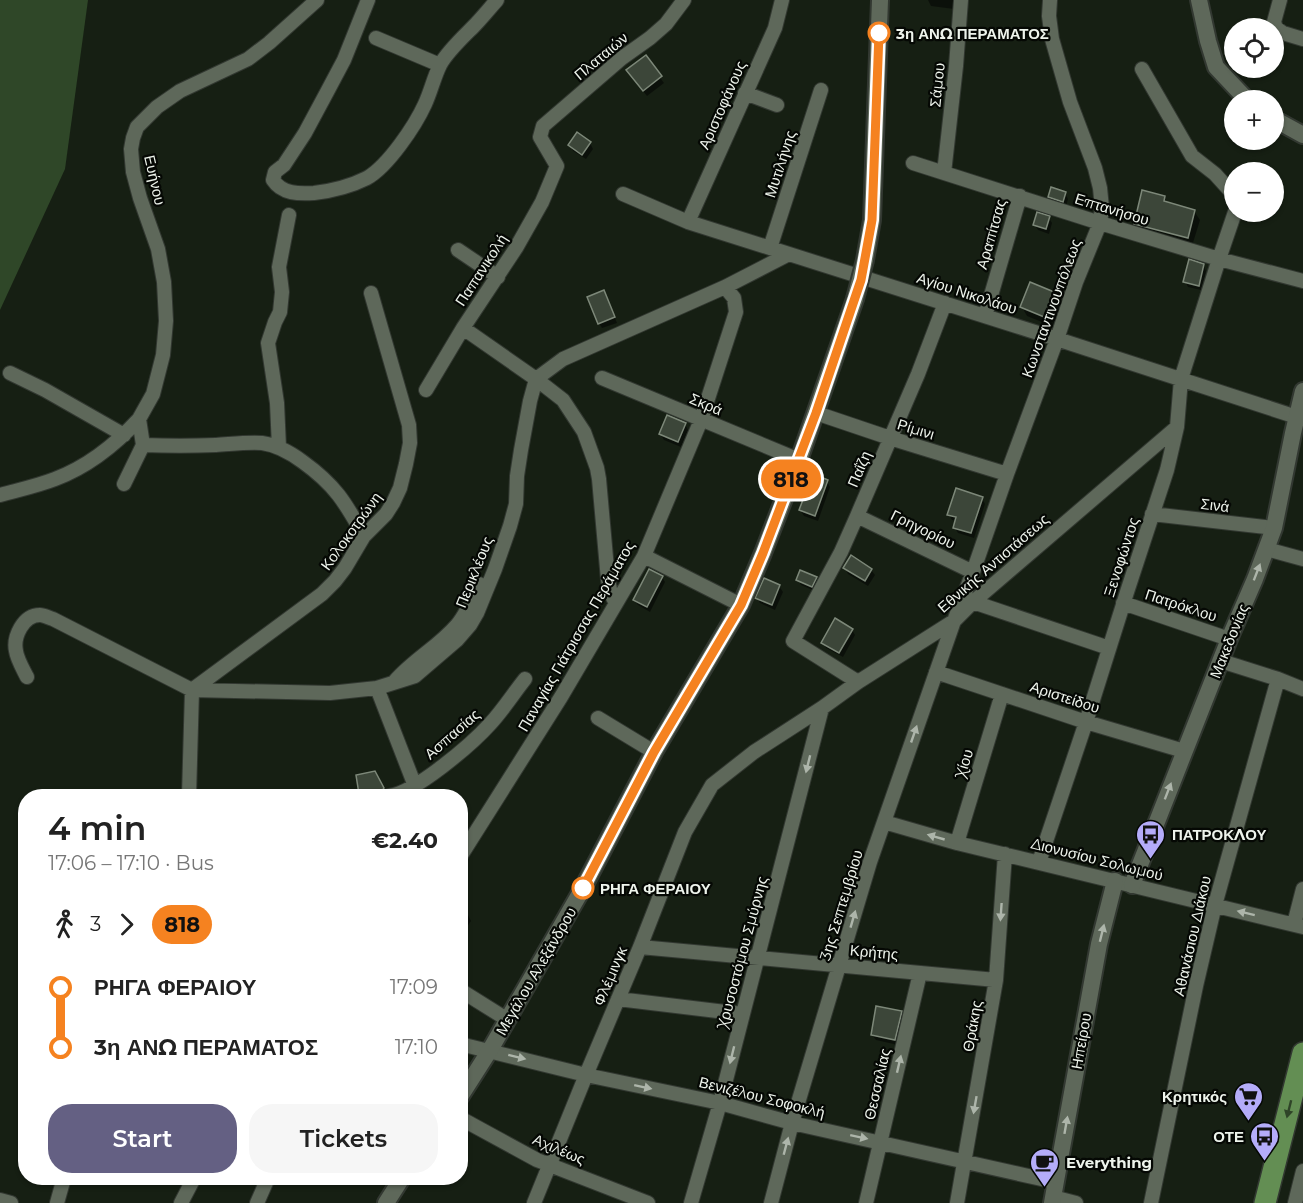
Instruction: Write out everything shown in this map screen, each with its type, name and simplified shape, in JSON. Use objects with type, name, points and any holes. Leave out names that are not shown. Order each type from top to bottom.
[{"type":"main road","points":[[1265,1203],[1303,1053]]},
{"type":"street","name":"Ευήνου","points":[[0,495],[69,473],[96,457],[124,435],[139,419],[153,394],[164,355],[166,321],[164,282],[158,249],[140,198],[134,172],[131,149],[137,127],[157,107],[180,91],[248,59],[317,0]]},
{"type":"street","points":[[368,0],[344,60],[322,102],[284,165],[275,172],[273,180],[276,185],[293,194],[333,189],[368,177],[392,154],[413,125],[425,104],[440,65],[497,0]]},
{"type":"street","name":"Πλαταιών","points":[[557,166],[540,137],[543,126],[622,58],[666,24],[684,0]]},
{"type":"street","name":"Αριστοφάνους","points":[[688,222],[775,28],[782,0]]},
{"type":"street","name":"Μεγάλου Αλεξάνδρου","points":[[468,1084],[508,1020],[583,888],[654,752],[741,605],[799,460],[855,299],[865,260],[872,220],[880,0]]},
{"type":"street","name":"Σάμου","points":[[944,173],[961,0]]},
{"type":"street","name":"Κωνσταντινουπόλεως","points":[[954,621],[974,572],[1076,282],[1100,223],[1102,208],[1100,188],[1095,168],[1070,102],[1052,39],[1049,16],[1050,0]]},
{"type":"street","points":[[1199,0],[1216,67],[1238,90]]},
{"type":"street","points":[[1280,0],[1274,22],[1276,28],[1283,33],[1303,39]]},
{"type":"street","points":[[376,38],[440,65]]},
{"type":"street","points":[[1142,69],[1192,156],[1224,184]]},
{"type":"street","name":"Μυτιλήνης","points":[[770,248],[821,90]]},
{"type":"street","points":[[745,93],[777,105]]},
{"type":"street","points":[[1284,125],[1303,135]]},
{"type":"street","name":"Επτανήσου","points":[[913,164],[1219,259],[1303,281]]},
{"type":"street","name":"Παπανικολή","points":[[426,390],[463,328],[498,277],[542,202],[557,166]]},
{"type":"street","name":"Αγίου Νικολάου","points":[[623,194],[688,222],[1300,418]]},
{"type":"street","name":"Αραπίτσας","points":[[985,316],[1020,196]]},
{"type":"street","points":[[279,447],[268,343],[280,312],[282,292],[279,267],[289,215]]},
{"type":"street","name":"Ξενοφώντος","points":[[1039,862],[1167,470],[1177,427],[1181,379],[1232,222]]},
{"type":"street","points":[[458,250],[498,277]]},
{"type":"street","points":[[536,378],[563,359],[724,287],[789,254]]},
{"type":"street","name":"Παναγίας Γιάτρισσας Περάματος","points":[[468,844],[561,697],[644,556],[700,420],[736,312],[734,298],[724,287]]},
{"type":"street","name":"Κολοκοτρώνη","points":[[192,690],[322,594],[345,568],[364,536],[386,514],[400,488],[410,443],[409,425],[371,293]]},
{"type":"street","name":"Παΐζη","points":[[858,681],[793,641],[841,552],[918,374],[945,303]]},
{"type":"street","points":[[463,328],[536,378],[563,400],[584,432],[597,468],[608,580],[610,594],[616,603]]},
{"type":"street","points":[[10,373],[124,435]]},
{"type":"street","name":"Περικλέους","points":[[27,677],[16,652],[16,640],[21,626],[31,617],[40,615],[53,619],[192,690],[330,693],[377,688],[415,676],[457,640],[470,625],[495,569],[516,504],[517,476],[536,378]]},
{"type":"street","name":"Σκρά","points":[[602,378],[799,460]]},
{"type":"street","name":"Μακεδονίας","points":[[1132,885],[1274,528],[1300,418],[1303,391]]},
{"type":"street","name":"Ρίμινι","points":[[816,413],[1007,474]]},
{"type":"street","points":[[124,484],[143,445],[139,419]]},
{"type":"street","name":"Εθνικής Αντιστάσεως","points":[[730,770],[858,681],[954,621],[973,602],[1177,427]]},
{"type":"street","points":[[143,445],[176,447],[263,443],[279,447],[321,475],[334,488],[347,505],[364,536]]},
{"type":"street","name":"Σινά","points":[[1152,514],[1274,528]]},
{"type":"street","name":"Γρηγορίου","points":[[857,516],[974,572]]},
{"type":"street","points":[[1266,549],[1303,559]]},
{"type":"street","points":[[644,556],[741,605]]},
{"type":"street","points":[[973,602],[1109,648]]},
{"type":"street","name":"Πατρόκλου","points":[[1123,603],[1229,639]]},
{"type":"street","name":"3ης Σεπτεμβρίου","points":[[771,1203],[792,1123],[870,861],[954,621]]},
{"type":"street","points":[[1221,661],[1303,689]]},
{"type":"street","name":"Αριστείδου","points":[[936,672],[1086,722],[1184,751]]},
{"type":"street","name":"Ασπασίας","points":[[409,789],[462,750],[490,724],[525,679]]},
{"type":"street","name":"Αθανάσιου Διάκου","points":[[1151,1203],[1215,905],[1278,679]]},
{"type":"street","points":[[377,688],[415,786]]},
{"type":"street","points":[[189,789],[192,690]]},
{"type":"street","name":"Χίου","points":[[957,843],[1002,694]]},
{"type":"street","name":"Χρυσοστόμου Σμύρνης","points":[[691,1203],[720,1103],[822,708]]},
{"type":"street","points":[[598,718],[654,752]]},
{"type":"street","name":"Φλέμινγκ","points":[[534,1203],[685,832],[712,785],[730,770]]},
{"type":"street","name":"Διονυσίου Σολωμού","points":[[884,822],[957,843],[1299,925]]},
{"type":"street","name":"Θράκης","points":[[957,1203],[996,980],[1005,854]]},
{"type":"street","name":"Ηπείρου","points":[[1053,1194],[1099,944],[1115,881]]},
{"type":"street","points":[[1299,925],[1303,889]]},
{"type":"street","name":"Κρήτης","points":[[640,946],[996,980]]},
{"type":"street","name":"Θεσσαλίας","points":[[867,1203],[920,973]]},
{"type":"street","points":[[468,995],[508,1020]]},
{"type":"street","points":[[618,999],[742,1014]]},
{"type":"street","name":"Βενιζέλου Σοφοκλή","points":[[468,1046],[965,1162],[1076,1203]]},
{"type":"street","name":"Αχιλέως","points":[[468,1122],[537,1160],[648,1203]]},
{"type":"street","points":[[1295,1203],[1303,1171]]},
{"type":"street","points":[[57,1203],[62,1185]]},
{"type":"street","points":[[181,1203],[190,1185]]},
{"type":"street","points":[[256,1203],[265,1185]]},
{"type":"street","points":[[386,1203],[398,1185]]},
{"type":"street","points":[[0,1200],[11,1203]]},
{"type":"green space","points":[[0,0],[88,0],[65,169],[0,310]]},
{"type":"building","points":[[646,55],[662,76],[643,91],[626,70]]},
{"type":"building","points":[[577,132],[591,142],[582,155],[568,145]]},
{"type":"building","points":[[1051,187],[1066,192],[1063,202],[1048,197]]},
{"type":"building","points":[[1142,190],[1165,196],[1164,201],[1195,210],[1188,238],[1134,224]]},
{"type":"building","points":[[1037,212],[1050,216],[1046,229],[1033,225]]},
{"type":"building","points":[[1189,259],[1204,264],[1199,286],[1183,282]]},
{"type":"building","points":[[1030,282],[1059,294],[1049,319],[1020,307]]},
{"type":"building","points":[[604,290],[615,317],[598,324],[587,297]]},
{"type":"building","points":[[667,415],[686,423],[678,442],[659,434]]},
{"type":"building","points":[[813,474],[828,480],[815,516],[799,510]]},
{"type":"building","points":[[956,488],[983,497],[971,533],[953,528],[956,517],[947,515]]},
{"type":"building","points":[[851,555],[872,569],[865,581],[843,568]]},
{"type":"building","points":[[649,569],[663,576],[647,607],[633,600]]},
{"type":"building","points":[[800,570],[817,577],[812,587],[796,580]]},
{"type":"building","points":[[764,578],[780,585],[772,605],[755,598]]},
{"type":"building","points":[[835,618],[853,629],[839,653],[821,643]]},
{"type":"building","points":[[375,771],[384,788],[358,789],[356,775]]},
{"type":"building","points":[[876,1006],[902,1011],[895,1040],[871,1035]]},
{"type":"bus line","name":"818","points":[[583,888],[654,752],[741,605],[816,413],[861,280],[872,220],[879,33]]},
{"type":"place","name":"3η ΑΝΩ ΠΕΡΑΜΑΤΟΣ","points":[[879,33]]},
{"type":"place","name":"ΠΑΤΡΟΚΛΟΥ","points":[[1151,860]]},
{"type":"place","name":"ΡΗΓΑ ΦΕΡΑΙΟΥ","points":[[583,888]]},
{"type":"place","name":"Κρητικός","points":[[1248,1122]]},
{"type":"place","name":"ΟΤΕ","points":[[1265,1162]]},
{"type":"place","name":"Everything","points":[[1045,1188]]}]
